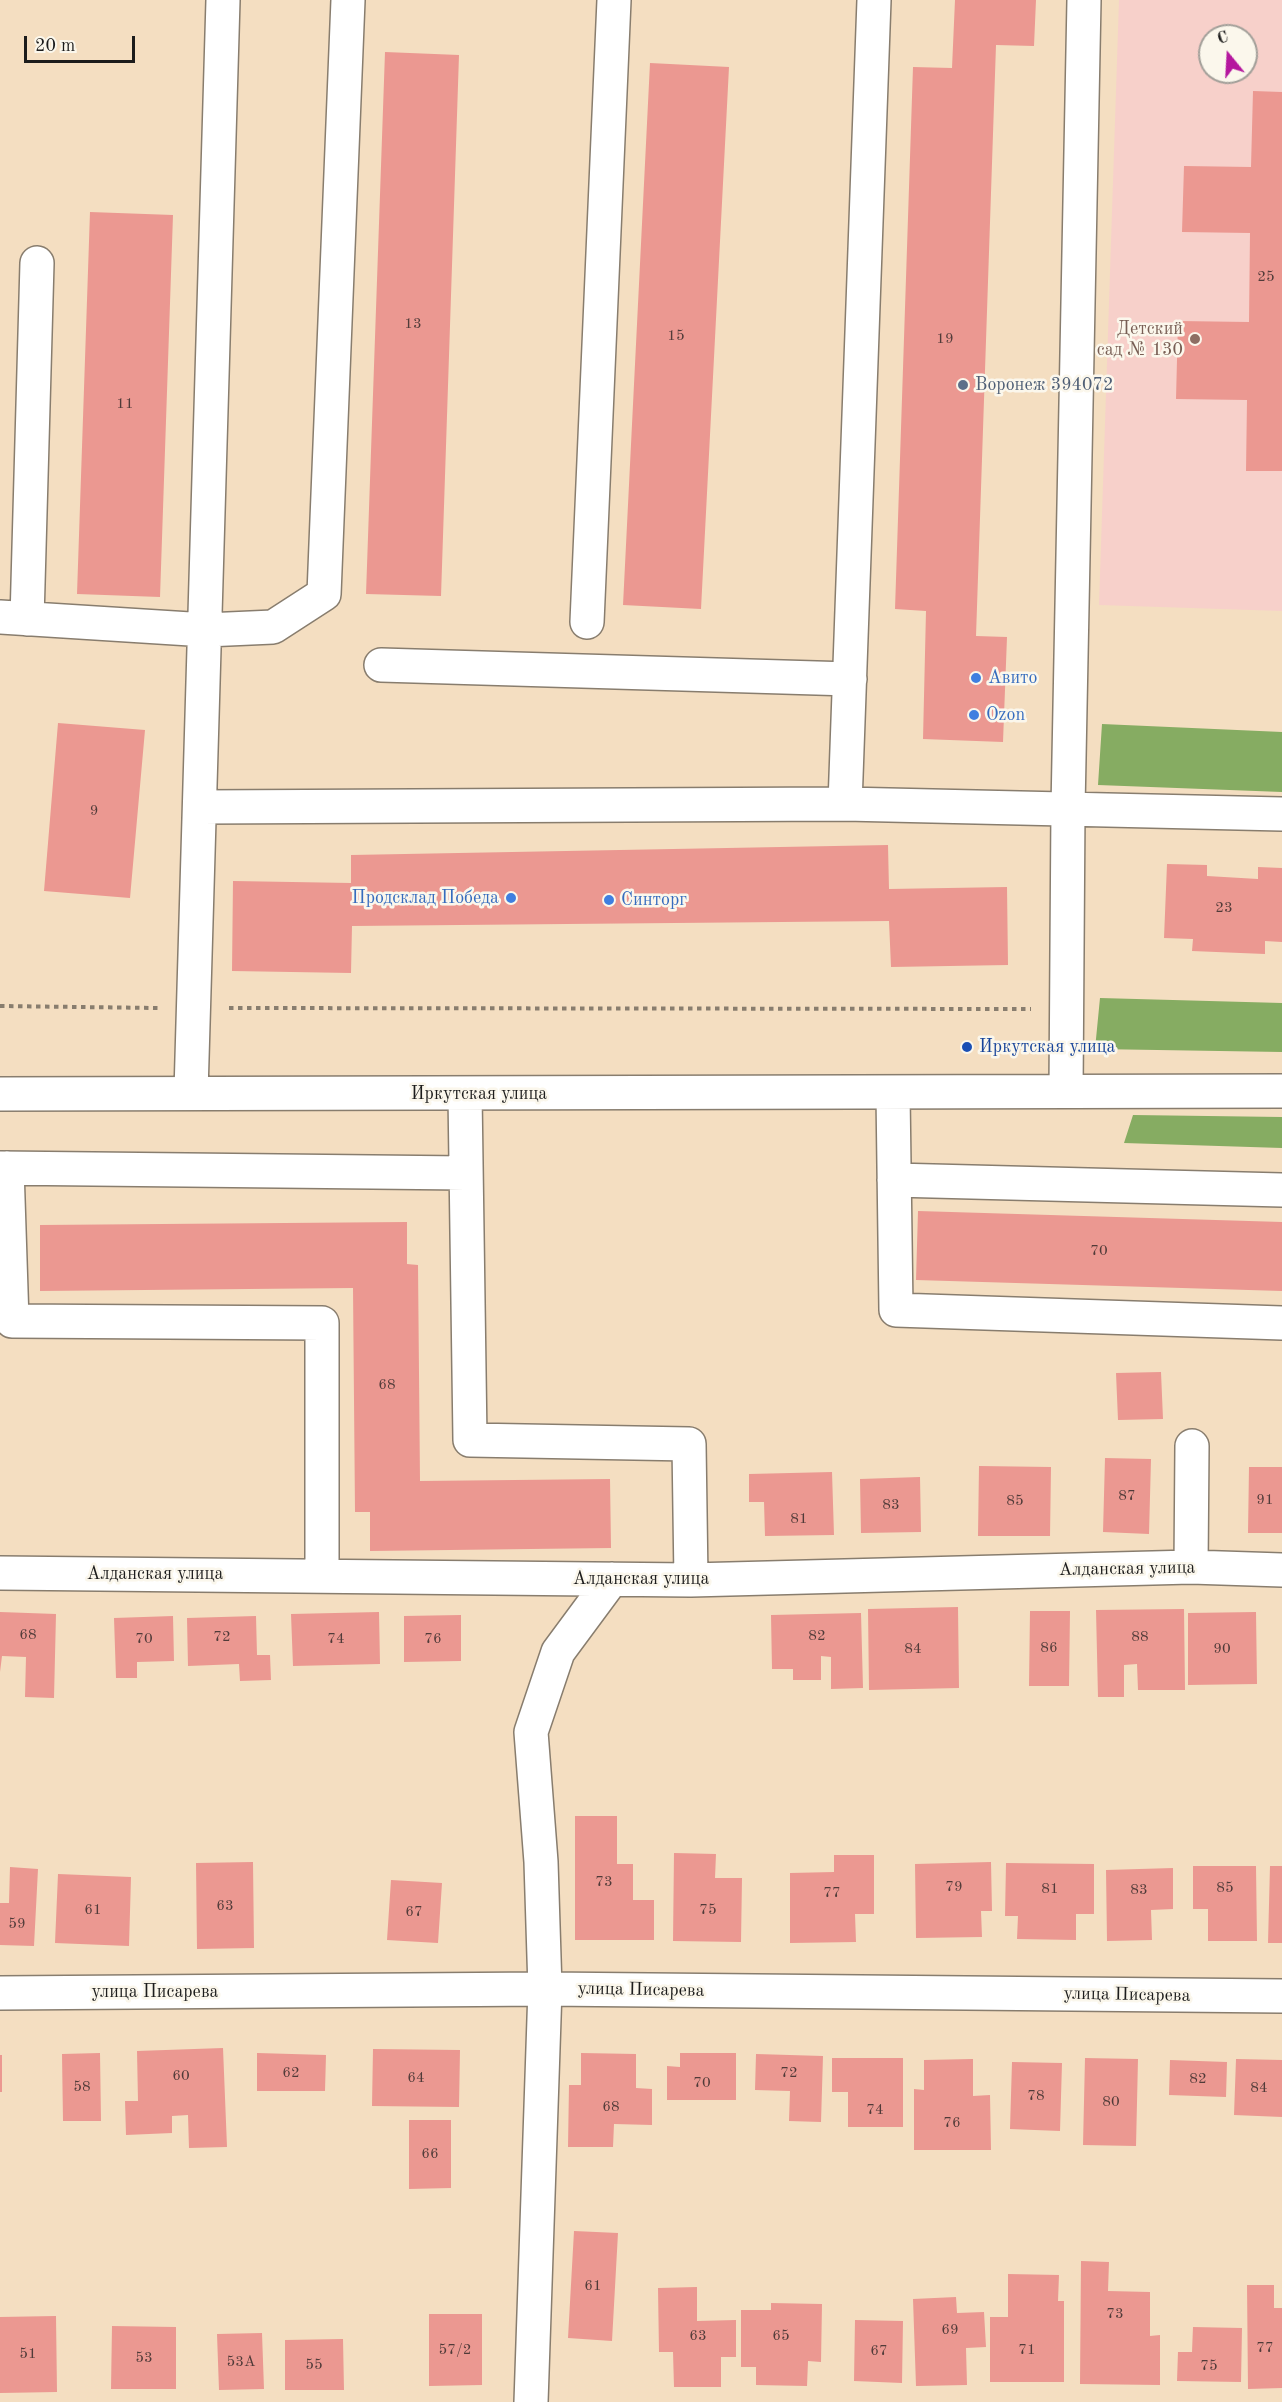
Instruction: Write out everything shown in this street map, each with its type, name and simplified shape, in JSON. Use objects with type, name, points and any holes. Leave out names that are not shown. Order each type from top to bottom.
[{"type":"street","points":[[191,1092],[224,0]]},
{"type":"street","points":[[37,263],[13,618],[206,630],[273,627],[324,594],[348,0]]},
{"type":"street","points":[[587,622],[614,0]]},
{"type":"street","points":[[845,804],[874,0]]},
{"type":"street","points":[[1066,1090],[1068,808],[1084,0]]},
{"type":"street","points":[[381,665],[850,679]]},
{"type":"street","points":[[200,807],[845,804],[1282,814]]},
{"type":"street","name":"Иркутская улица","points":[[0,1094],[191,1092],[893,1094],[1066,1090],[1282,1092]]},
{"type":"street","points":[[465,1094],[470,1440],[689,1444],[691,1580]]},
{"type":"street","points":[[893,1094],[897,1310],[1282,1323]]},
{"type":"street","points":[[322,1575],[322,1323],[12,1321],[4,1168],[465,1173]]},
{"type":"street","points":[[894,1180],[1282,1190]]},
{"type":"street","points":[[1191,1567],[1192,1446]]},
{"type":"street","name":"Алданская улица","points":[[0,1573],[691,1580],[1191,1567],[1282,1570]]},
{"type":"street","points":[[531,2402],[545,1989],[541,1862],[531,1732],[558,1652],[612,1579]]},
{"type":"street","name":"улица Писарева","points":[[0,1993],[545,1989],[1282,1996]]},
{"type":"path","points":[[0,1006],[1067,1010]]},
{"type":"shaded area","name":"Детский сад № 130","points":[[1119,0],[1282,0],[1282,611],[1099,605]]},
{"type":"green space","points":[[1102,724],[1282,732],[1282,792],[1098,785]]},
{"type":"green space","points":[[1100,998],[1282,1003],[1282,1052],[1095,1049]]},
{"type":"green space","points":[[1133,1115],[1282,1117],[1282,1148],[1124,1143]]},
{"type":"building","points":[[955,0],[1036,0],[1034,46],[996,45],[976,636],[1007,637],[1003,742],[923,739],[926,611],[895,609],[913,67],[952,68]]},
{"type":"building","points":[[385,52],[459,55],[441,596],[366,594]]},
{"type":"building","points":[[650,63],[729,67],[701,609],[623,605]]},
{"type":"building","points":[[1253,91],[1282,92],[1282,471],[1246,471],[1247,400],[1176,399],[1178,321],[1249,322],[1250,233],[1182,232],[1184,166],[1251,167]]},
{"type":"building","points":[[90,212],[173,215],[160,597],[77,594]]},
{"type":"building","points":[[58,723],[145,730],[130,898],[44,891]]},
{"type":"building","points":[[888,845],[889,889],[1007,887],[1008,965],[891,967],[889,921],[352,926],[351,973],[232,971],[233,881],[351,883],[351,855]]},
{"type":"building","points":[[1167,864],[1207,865],[1207,876],[1258,879],[1258,867],[1282,868],[1282,942],[1265,941],[1265,954],[1192,951],[1193,939],[1164,938]]},
{"type":"building","points":[[918,1211],[1282,1222],[1282,1291],[916,1280]]},
{"type":"building","points":[[407,1222],[407,1264],[418,1265],[420,1481],[610,1479],[611,1548],[370,1551],[370,1512],[355,1512],[353,1288],[40,1291],[40,1225]]},
{"type":"building","points":[[1161,1372],[1163,1419],[1118,1420],[1116,1373]]},
{"type":"building","points":[[1105,1458],[1151,1459],[1149,1534],[1103,1532]]},
{"type":"building","points":[[979,1466],[1051,1467],[1050,1536],[978,1536]]},
{"type":"building","points":[[1249,1467],[1282,1467],[1282,1533],[1248,1533]]},
{"type":"building","points":[[832,1472],[834,1535],[765,1536],[764,1502],[749,1502],[749,1474]]},
{"type":"building","points":[[920,1477],[921,1532],[861,1533],[860,1479]]},
{"type":"building","points":[[958,1607],[959,1688],[869,1690],[868,1609]]},
{"type":"building","points":[[1184,1609],[1185,1690],[1138,1690],[1137,1664],[1124,1665],[1124,1697],[1098,1697],[1096,1610]]},
{"type":"building","points":[[1030,1611],[1070,1611],[1069,1686],[1029,1686]]},
{"type":"building","points":[[0,1612],[56,1614],[54,1698],[25,1697],[26,1657],[2,1656],[0,1672]]},
{"type":"building","points":[[379,1612],[380,1664],[293,1666],[291,1614]]},
{"type":"building","points":[[1256,1612],[1257,1684],[1188,1685],[1188,1613]]},
{"type":"building","points":[[861,1613],[863,1688],[831,1689],[831,1657],[821,1656],[821,1680],[793,1680],[793,1669],[772,1669],[771,1615]]},
{"type":"building","points":[[461,1615],[461,1661],[404,1662],[404,1616]]},
{"type":"building","points":[[173,1616],[174,1661],[137,1662],[137,1678],[116,1678],[114,1618]]},
{"type":"building","points":[[256,1616],[257,1655],[270,1655],[271,1680],[240,1681],[239,1664],[188,1666],[187,1618]]},
{"type":"building","points":[[575,1816],[617,1816],[617,1864],[633,1864],[633,1900],[654,1900],[654,1940],[575,1940]]},
{"type":"building","points":[[674,1853],[716,1854],[715,1878],[742,1878],[741,1942],[673,1941]]},
{"type":"building","points":[[834,1855],[874,1855],[874,1914],[855,1914],[856,1942],[790,1943],[790,1873],[834,1872]]},
{"type":"building","points":[[253,1862],[254,1948],[197,1949],[196,1863]]},
{"type":"building","points":[[991,1862],[992,1911],[981,1911],[982,1937],[916,1938],[915,1864]]},
{"type":"building","points":[[1006,1863],[1094,1864],[1094,1914],[1076,1914],[1076,1940],[1017,1939],[1018,1916],[1005,1916]]},
{"type":"building","points":[[1193,1866],[1256,1866],[1257,1941],[1208,1941],[1208,1909],[1193,1909]]},
{"type":"building","points":[[1270,1866],[1282,1866],[1282,1943],[1268,1943]]},
{"type":"building","points":[[10,1867],[38,1869],[34,1946],[0,1945],[0,1903],[9,1903]]},
{"type":"building","points":[[1173,1868],[1173,1909],[1151,1910],[1152,1940],[1107,1941],[1106,1870]]},
{"type":"building","points":[[58,1874],[131,1877],[129,1946],[55,1943]]},
{"type":"building","points":[[391,1880],[442,1883],[438,1943],[387,1940]]},
{"type":"building","points":[[223,2048],[227,2147],[189,2148],[188,2115],[172,2116],[172,2133],[126,2135],[125,2101],[138,2101],[137,2051]]},
{"type":"building","points":[[373,2049],[460,2050],[459,2107],[372,2106]]},
{"type":"building","points":[[100,2053],[101,2121],[63,2121],[62,2054]]},
{"type":"building","points":[[257,2053],[326,2055],[325,2091],[257,2091]]},
{"type":"building","points":[[581,2053],[636,2054],[636,2088],[652,2089],[652,2125],[614,2124],[613,2147],[568,2147],[569,2085],[581,2085]]},
{"type":"building","points":[[680,2053],[736,2053],[736,2100],[667,2100],[667,2066],[680,2067]]},
{"type":"building","points":[[756,2054],[823,2056],[821,2122],[789,2121],[790,2091],[755,2090]]},
{"type":"building","points":[[0,2055],[2,2055],[2,2092],[0,2092]]},
{"type":"building","points":[[832,2058],[903,2058],[903,2127],[848,2127],[848,2092],[832,2092]]},
{"type":"building","points":[[1085,2058],[1138,2059],[1136,2146],[1083,2145]]},
{"type":"building","points":[[973,2059],[973,2096],[990,2095],[991,2150],[914,2150],[914,2089],[924,2090],[924,2060]]},
{"type":"building","points":[[1236,2059],[1282,2060],[1282,2117],[1234,2115]]},
{"type":"building","points":[[1170,2060],[1227,2062],[1226,2097],[1169,2095]]},
{"type":"building","points":[[1012,2062],[1062,2063],[1060,2131],[1010,2129]]},
{"type":"building","points":[[409,2120],[451,2120],[451,2188],[409,2189]]},
{"type":"building","points":[[574,2231],[618,2233],[612,2341],[568,2338]]},
{"type":"building","points":[[1081,2261],[1109,2262],[1108,2291],[1150,2292],[1150,2336],[1160,2335],[1160,2385],[1080,2384]]},
{"type":"building","points":[[1008,2274],[1059,2275],[1058,2301],[1064,2301],[1064,2382],[990,2382],[990,2317],[1008,2317]]},
{"type":"building","points":[[1247,2285],[1274,2285],[1274,2308],[1282,2308],[1282,2388],[1248,2389]]},
{"type":"building","points":[[697,2287],[697,2321],[736,2320],[736,2357],[721,2357],[721,2387],[674,2387],[673,2352],[659,2352],[658,2288]]},
{"type":"building","points":[[956,2297],[957,2313],[984,2312],[986,2347],[966,2348],[967,2385],[916,2386],[913,2299]]},
{"type":"building","points":[[771,2303],[822,2304],[821,2362],[808,2361],[807,2386],[756,2385],[756,2367],[741,2367],[741,2310],[771,2310]]},
{"type":"building","points":[[429,2314],[482,2314],[482,2385],[429,2386]]},
{"type":"building","points":[[56,2316],[57,2392],[0,2393],[0,2317]]},
{"type":"building","points":[[855,2320],[903,2321],[902,2383],[854,2381]]},
{"type":"building","points":[[112,2326],[176,2327],[176,2389],[111,2389]]},
{"type":"building","points":[[1193,2327],[1242,2328],[1241,2382],[1177,2381],[1178,2352],[1192,2352]]},
{"type":"building","points":[[262,2333],[264,2389],[219,2390],[217,2334]]},
{"type":"building","points":[[343,2339],[344,2390],[285,2390],[285,2340]]},
{"type":"place","name":"Детский сад № 130","points":[[1195,339]]},
{"type":"place","name":"Воронеж 394072","points":[[963,385]]},
{"type":"place","name":"Авито","points":[[976,678]]},
{"type":"place","name":"Ozon","points":[[974,715]]},
{"type":"place","name":"Продсклад Победа","points":[[511,898]]},
{"type":"place","name":"Синторг","points":[[609,900]]},
{"type":"place","name":"Иркутская улица","points":[[967,1047]]}]
